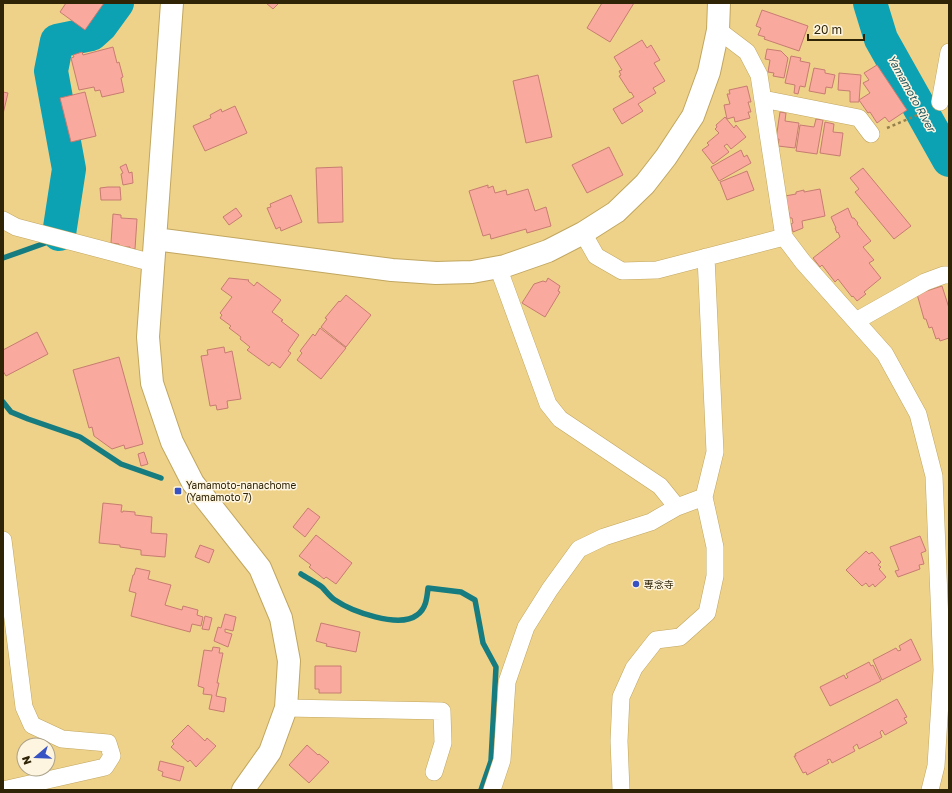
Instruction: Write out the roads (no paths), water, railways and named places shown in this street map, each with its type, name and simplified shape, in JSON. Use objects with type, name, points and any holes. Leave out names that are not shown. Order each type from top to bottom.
[{"type":"street","points":[[172,3],[148,337],[152,383],[172,442],[193,483],[260,568],[281,618],[289,661],[286,708],[270,752],[243,790]]},
{"type":"street","points":[[155,239],[392,270],[436,273],[472,272],[498,267],[548,251],[583,233],[616,212],[645,184],[666,157],[693,116],[709,72],[718,30],[718,3]]},
{"type":"street","points":[[718,30],[746,52],[759,75],[784,237],[803,262],[885,354],[918,414],[934,476],[942,670],[936,766],[930,790]]},
{"type":"street","points":[[940,102],[949,52]]},
{"type":"street","points":[[763,99],[860,118],[871,134]]},
{"type":"street","points":[[3,220],[16,228],[153,263]]},
{"type":"street","points":[[583,233],[596,256],[622,271],[657,270],[784,237]]},
{"type":"street","points":[[621,790],[619,741],[621,697],[634,668],[656,640],[680,637],[707,613],[716,576],[715,547],[704,497],[715,452],[706,257]]},
{"type":"street","points":[[498,267],[548,404],[560,419],[660,486],[677,507]]},
{"type":"street","points":[[856,321],[925,282],[944,275],[949,275]]},
{"type":"street","points":[[492,790],[502,760],[508,682],[526,627],[550,589],[579,549],[604,537],[651,522],[677,507],[704,497]]},
{"type":"street","points":[[3,540],[24,707],[32,725],[62,738],[108,743],[112,756],[105,767],[3,790]]},
{"type":"street","points":[[286,708],[442,711],[444,743],[434,772]]},
{"type":"waterway","points":[[59,234],[69,169],[51,71],[57,41],[91,34],[101,25],[117,3]]},
{"type":"waterway","name":"Yamamoto River","points":[[870,3],[881,39],[949,160]]},
{"type":"waterway","points":[[3,258],[48,242]]},
{"type":"waterway","points":[[3,402],[11,412],[80,437],[121,464],[161,478]]},
{"type":"waterway","points":[[301,574],[322,587],[331,597],[342,604],[363,613],[387,619],[409,619],[420,613],[424,606],[428,588],[461,592],[475,600],[483,643],[496,667],[491,761],[481,790]]},
{"type":"place","name":"Yamamoto-nanachome (Yamamoto 7)","points":[[178,491]]},
{"type":"place","name":"専念寺","points":[[636,584]]}]
